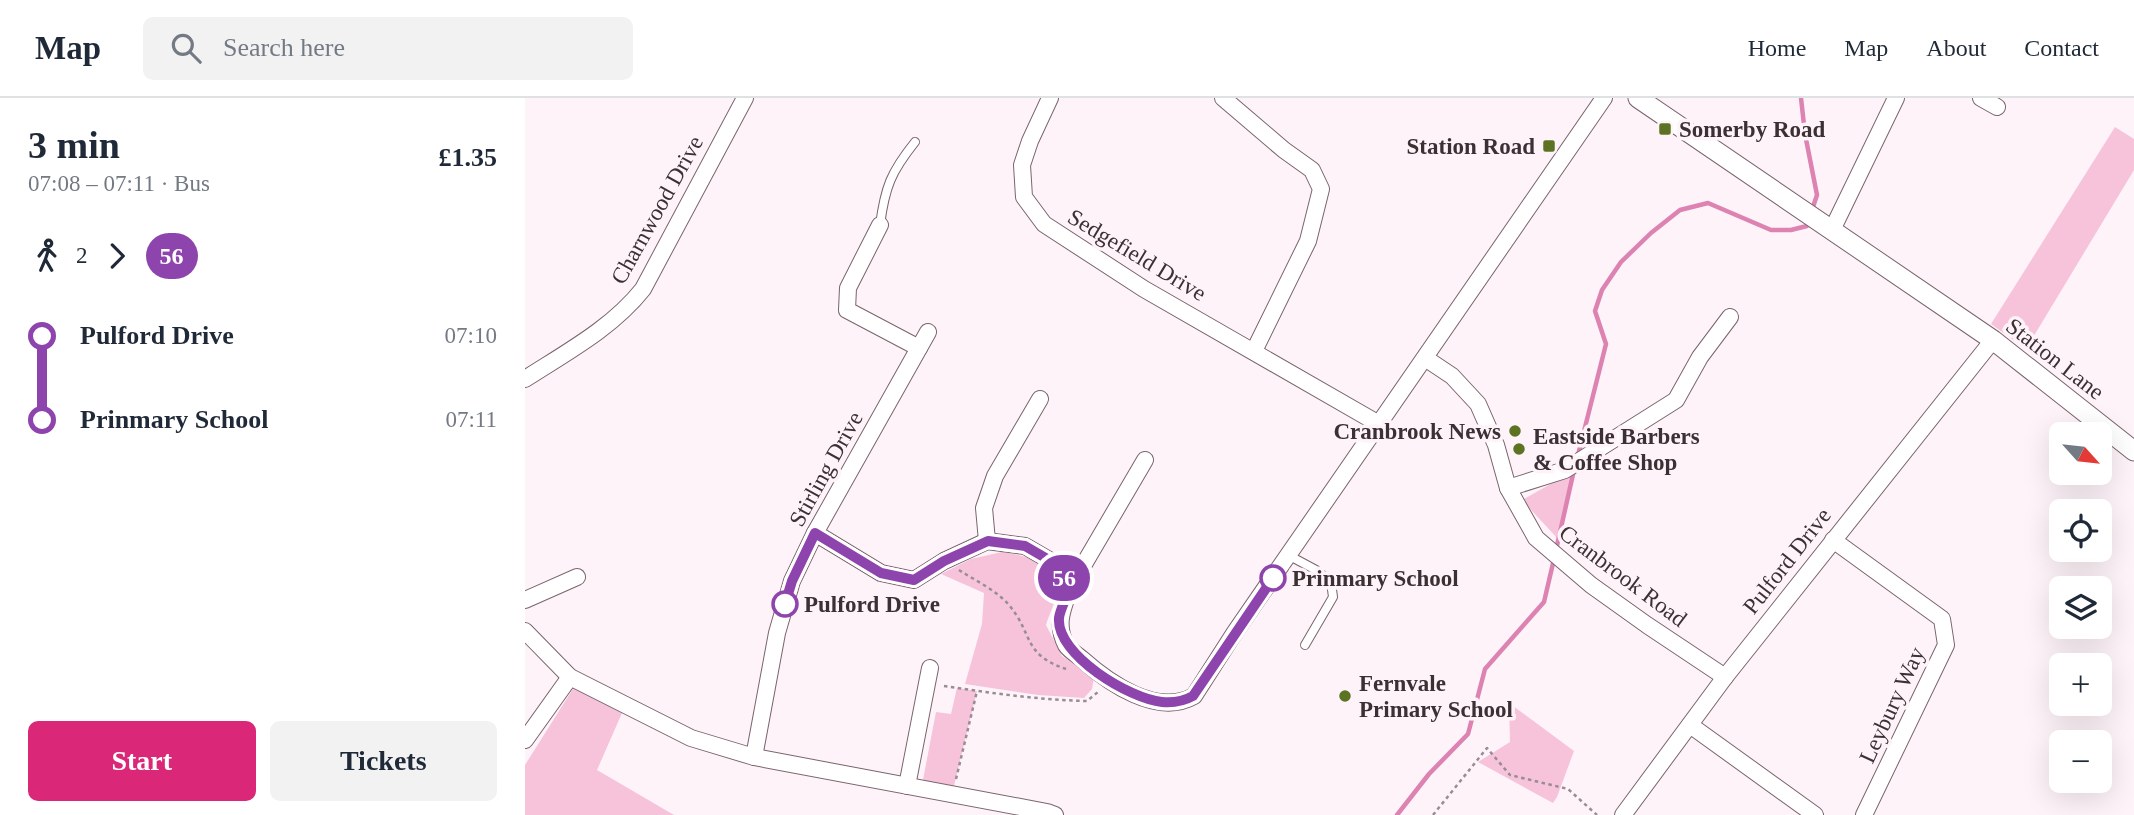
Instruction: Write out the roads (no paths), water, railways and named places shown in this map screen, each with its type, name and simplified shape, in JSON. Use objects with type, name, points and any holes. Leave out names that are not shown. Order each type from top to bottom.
[{"type":"street","name":"Charnwood Drive","points":[[525,379],[611,323],[643,289],[745,98]]},
{"type":"street","name":"Sedgefield Drive","points":[[1050,98],[1022,165],[1024,197],[1044,225],[1144,289],[1379,424]]},
{"type":"street","points":[[1223,98],[1312,170],[1321,189],[1308,241],[1254,351]]},
{"type":"street","points":[[1145,460],[1070,588],[1059,620],[1067,646],[1106,678],[1130,692],[1161,702],[1185,701],[1193,696],[1604,98]]},
{"type":"street","points":[[1638,98],[1832,230],[1896,98]]},
{"type":"street","points":[[1981,98],[1997,107]]},
{"type":"street","points":[[880,225],[848,288],[847,310],[919,348]]},
{"type":"street","name":"Station Lane","points":[[1832,230],[1993,340],[2134,451]]},
{"type":"street","points":[[1508,488],[1565,470],[1677,400],[1700,357],[1730,317]]},
{"type":"street","name":"Stirling Drive","points":[[754,757],[777,633],[792,581],[815,533],[928,332]]},
{"type":"street","name":"Pulford Drive","points":[[1623,815],[1725,677],[1993,340]]},
{"type":"street","name":"Cranbrook Road","points":[[1425,358],[1452,376],[1479,404],[1496,445],[1508,488],[1536,538],[1591,585],[1725,677]]},
{"type":"street","points":[[988,541],[984,508],[995,475],[1040,399]]},
{"type":"street","points":[[815,533],[881,573],[914,580],[944,561],[988,541],[1025,546],[1056,564],[1070,588]]},
{"type":"street","name":"Leybury Way","points":[[1833,540],[1942,619],[1946,635],[1946,645],[1864,815]]},
{"type":"street","points":[[525,600],[577,577]]},
{"type":"street","points":[[525,631],[570,677],[691,738],[754,757],[1055,815]]},
{"type":"street","points":[[907,786],[929,676]]},
{"type":"street","points":[[525,740],[570,677]]},
{"type":"street","points":[[1690,725],[1815,815]]},
{"type":"lane","points":[[880,225],[885,192],[901,160],[915,142]]},
{"type":"lane","points":[[1288,555],[1316,570],[1331,582],[1333,597],[1305,645]]},
{"type":"waterway","points":[[1801,98],[1817,195],[1812,210]]},
{"type":"waterway","points":[[1578,455],[1606,344],[1595,311],[1602,290],[1621,262],[1680,210],[1708,203],[1771,230],[1791,230],[1807,226],[1808,222]]},
{"type":"waterway","points":[[1556,550],[1574,470]]},
{"type":"waterway","points":[[1397,815],[1429,774],[1468,734],[1485,669],[1544,602],[1554,559]]},
{"type":"place","name":"Somerby Road","points":[[1665,129]]},
{"type":"place","name":"Station Road","points":[[1549,146]]},
{"type":"place","name":"Cranbrook News","points":[[1515,431]]},
{"type":"place","name":"Eastside Barbers & Coffee Shop","points":[[1519,449]]},
{"type":"place","name":"Prinmary School","points":[[1273,578]]},
{"type":"place","name":"Pulford Drive","points":[[785,604]]},
{"type":"place","name":"Fernvale Primary School","points":[[1345,696]]}]
